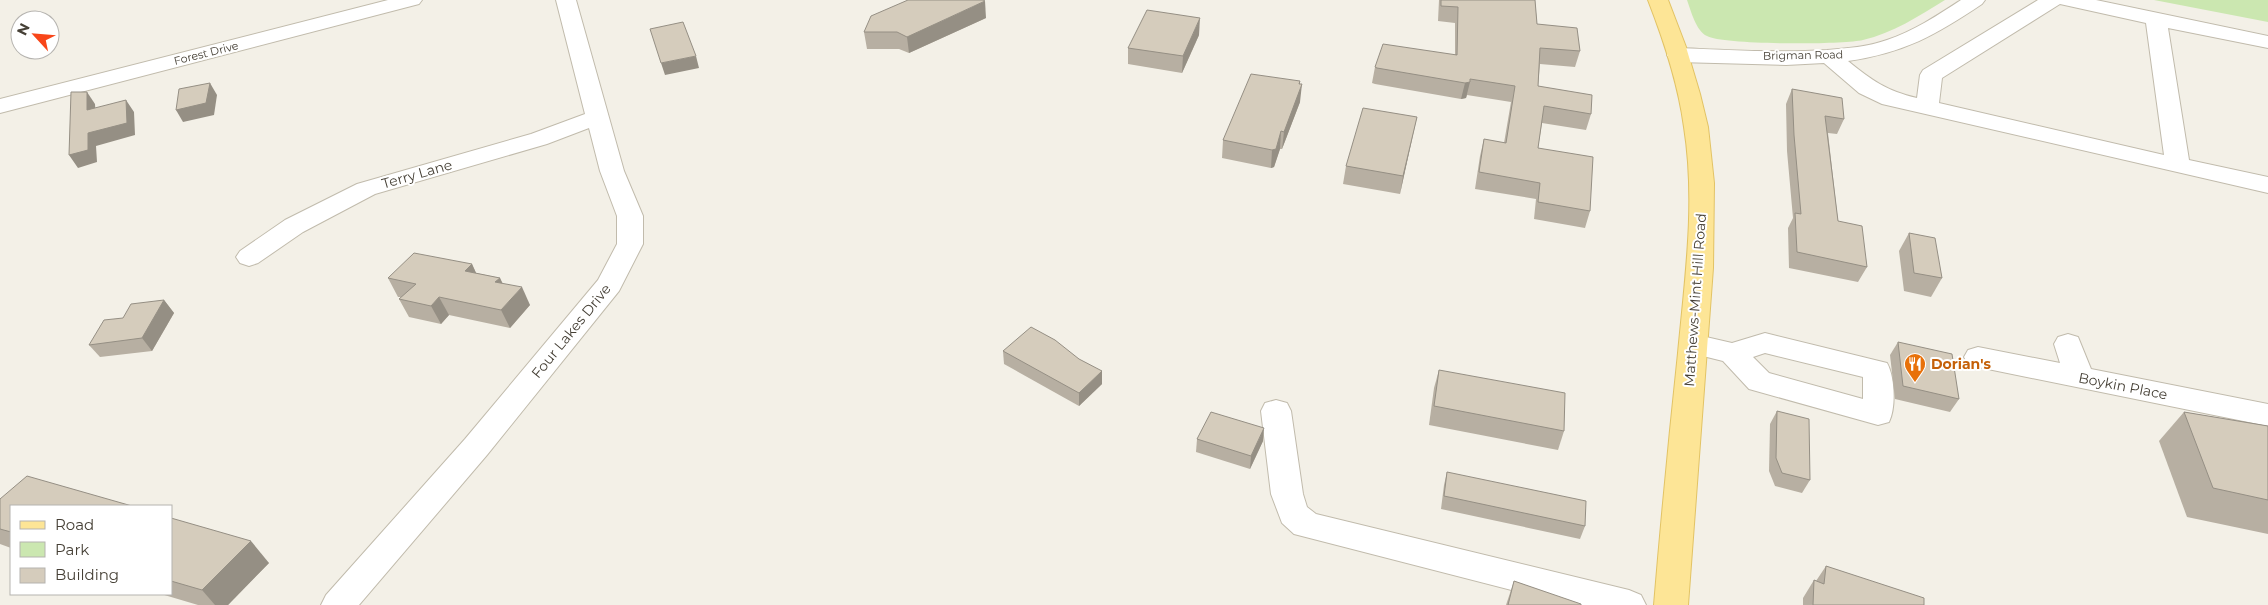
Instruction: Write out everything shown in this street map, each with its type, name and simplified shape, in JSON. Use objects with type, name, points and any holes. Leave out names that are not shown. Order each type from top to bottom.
[{"type":"main road","name":"Matthews-Mint Hill Road","points":[[1658,0],[1686,79],[1696,128],[1702,202],[1700,271],[1670,605]]},
{"type":"street","name":"Forest Drive","points":[[0,106],[412,0]]},
{"type":"street","name":"Four Lakes Drive","points":[[338,605],[482,439],[609,285],[621,265],[630,244],[630,216],[612,171],[566,0]]},
{"type":"street","name":"Brigman Road","points":[[1678,55],[1828,56],[1868,52],[1909,39],[1976,0]]},
{"type":"street","points":[[1927,107],[1931,74],[2052,0]]},
{"type":"street","points":[[2067,0],[2268,42]]},
{"type":"street","points":[[2156,19],[2178,165]]},
{"type":"street","points":[[1828,56],[1867,88],[1890,99],[2268,185]]},
{"type":"street","name":"Terry Lane","points":[[249,257],[294,226],[366,189],[539,139],[597,117]]},
{"type":"street","points":[[1693,344],[1732,354]]},
{"type":"street","points":[[2068,344],[2079,378]]},
{"type":"street","name":"Boykin Place","points":[[1978,357],[2268,415]]},
{"type":"street","points":[[1276,411],[1287,494],[1293,514],[1306,525],[1629,605]]},
{"type":"green space","points":[[1687,0],[1945,0],[1906,23],[1885,33],[1863,40],[1851,42],[1758,43],[1717,39],[1707,36],[1697,25]]},
{"type":"green space","points":[[2154,0],[2268,0],[2268,22]]},
{"type":"building","points":[[908,0],[985,1],[907,37],[897,32],[864,32],[871,16]]},
{"type":"building","points":[[1441,0],[1535,0],[1537,24],[1577,28],[1580,51],[1540,48],[1538,86],[1592,95],[1591,114],[1544,106],[1538,148],[1593,157],[1590,211],[1538,202],[1540,183],[1479,172],[1484,139],[1506,143],[1515,86],[1470,79],[1470,82],[1465,83],[1375,67],[1383,44],[1457,55],[1458,7],[1441,6]]},
{"type":"building","points":[[1147,10],[1200,18],[1183,56],[1128,48]]},
{"type":"building","points":[[683,22],[696,56],[661,63],[650,29]]},
{"type":"building","points":[[1251,74],[1300,81],[1299,84],[1302,84],[1284,132],[1281,131],[1276,149],[1272,150],[1223,140]]},
{"type":"building","points":[[210,83],[206,103],[176,110],[179,89]]},
{"type":"building","points":[[1792,89],[1842,98],[1844,119],[1825,116],[1838,221],[1862,226],[1867,267],[1797,252],[1795,213],[1801,214]]},
{"type":"building","points":[[71,92],[87,92],[87,110],[126,100],[127,123],[88,133],[88,150],[69,155]]},
{"type":"building","points":[[1363,108],[1417,117],[1403,176],[1346,166]]},
{"type":"building","points":[[1909,233],[1935,238],[1942,278],[1914,273]]},
{"type":"building","points":[[414,253],[472,264],[465,271],[500,278],[495,282],[522,287],[501,310],[439,297],[431,306],[399,299],[416,284],[388,278]]},
{"type":"building","points":[[164,300],[142,338],[89,345],[104,320],[123,318],[131,304]]},
{"type":"building","points":[[1031,327],[1055,340],[1079,359],[1102,371],[1079,393],[1003,351]]},
{"type":"building","points":[[1898,342],[1952,354],[1959,399],[1903,386]]},
{"type":"building","points":[[1439,370],[1565,393],[1564,431],[1434,406]]},
{"type":"building","points":[[1777,411],[1809,419],[1810,480],[1782,473],[1776,458]]},
{"type":"building","points":[[1211,412],[1264,428],[1251,456],[1197,439]]},
{"type":"building","points":[[2184,412],[2268,426],[2268,500],[2213,488]]},
{"type":"building","points":[[1447,472],[1586,501],[1585,526],[1444,496]]},
{"type":"building","points":[[27,476],[128,505],[10,505],[10,532],[0,529],[0,499]]},
{"type":"building","points":[[172,518],[251,541],[202,590],[172,581]]},
{"type":"building","points":[[1826,566],[1924,598],[1924,605],[1813,605],[1814,580],[1824,584]]},
{"type":"building","points":[[1514,581],[1581,604],[1581,605],[1508,605]]},
{"type":"place","name":"Dorian's","points":[[1915,383]]}]
